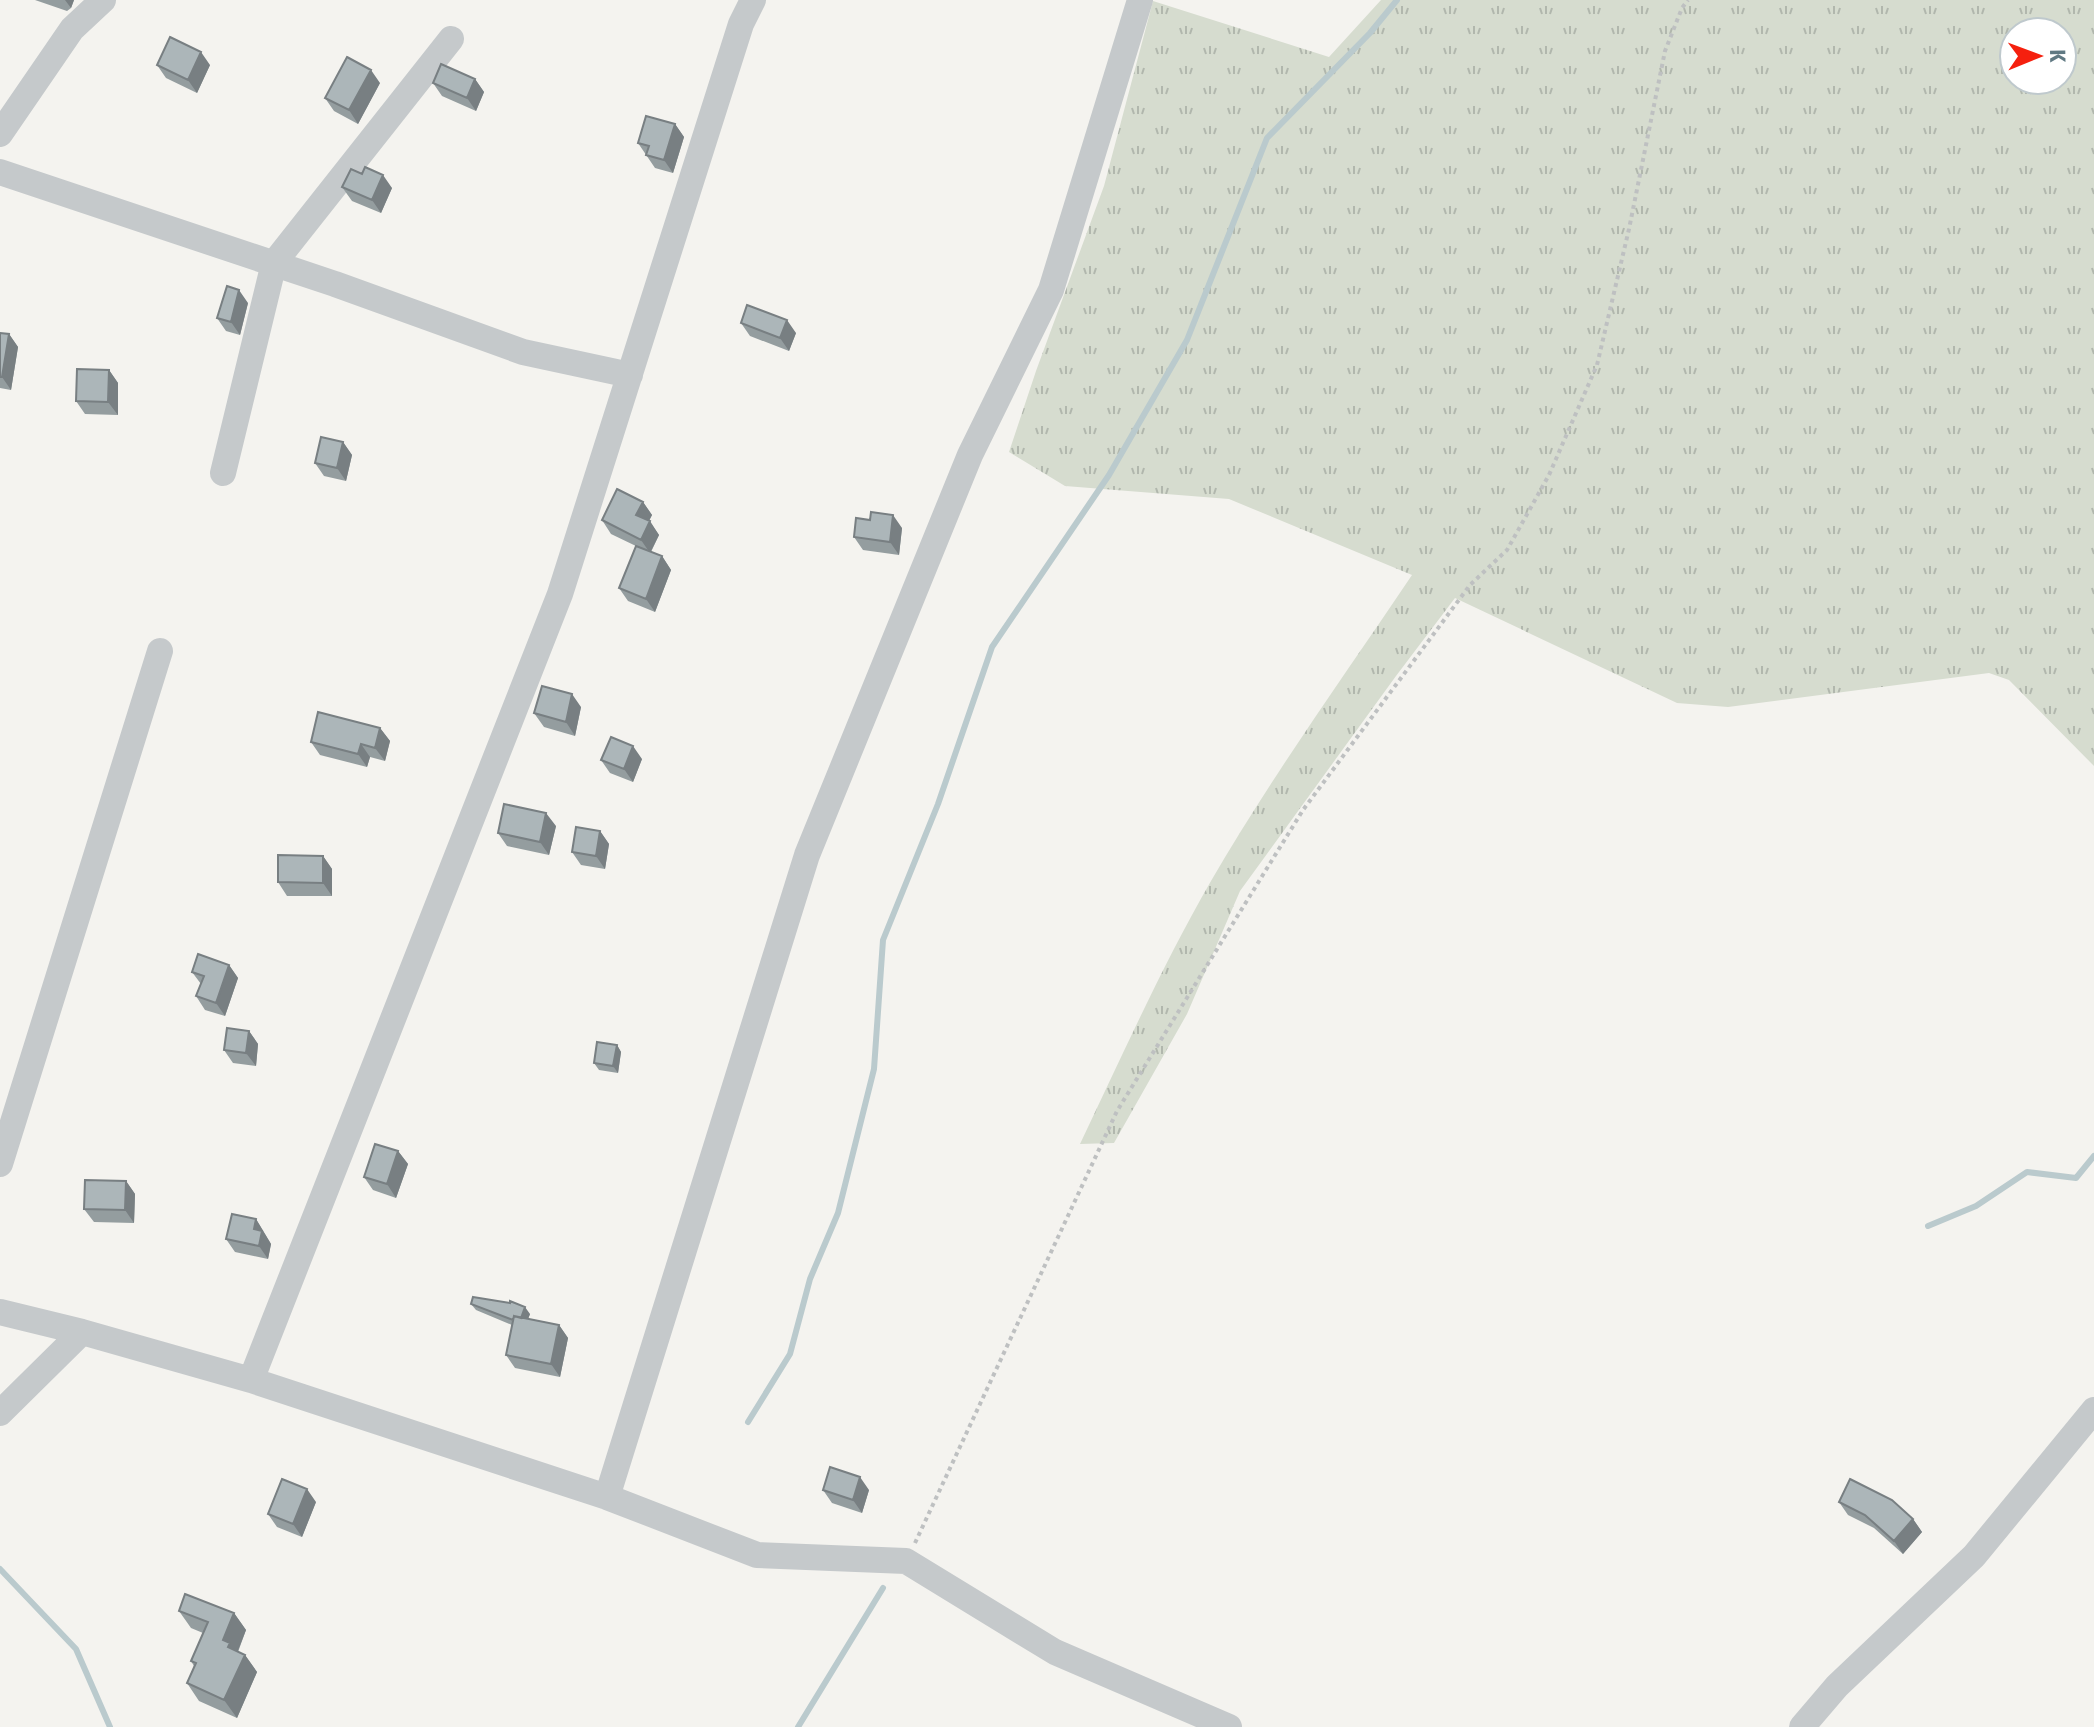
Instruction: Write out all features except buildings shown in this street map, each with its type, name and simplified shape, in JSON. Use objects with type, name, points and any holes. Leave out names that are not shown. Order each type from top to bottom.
[{"type":"street","points":[[0,134],[72,29],[103,0]]},
{"type":"street","points":[[251,1380],[560,594],[741,24],[753,0]]},
{"type":"street","points":[[607,1497],[807,855],[970,455],[1051,290],[1140,0]]},
{"type":"street","points":[[223,473],[274,263],[451,39]]},
{"type":"street","points":[[0,172],[274,263],[523,352],[630,375]]},
{"type":"street","points":[[0,1164],[160,651]]},
{"type":"street","points":[[0,1312],[251,1380],[607,1497],[757,1555],[906,1561],[1055,1652],[1229,1727]]},
{"type":"street","points":[[0,1413],[82,1332]]},
{"type":"street","points":[[1802,1727],[1837,1686],[1974,1556],[2094,1410]]},
{"type":"path","points":[[906,1561],[1117,1111],[1303,810],[1470,585],[1507,550],[1549,475],[1597,365],[1629,229],[1665,51],[1688,0]]},
{"type":"green space","points":[[1381,0],[2094,0],[2094,766],[2009,680],[1989,673],[1728,707],[1677,703],[1455,598],[1240,891],[1187,1014],[1114,1143],[1080,1144],[1159,978],[1211,881],[1283,765],[1412,575],[1229,499],[1065,486],[1009,452],[1104,186],[1153,1],[1329,57]]},
{"type":"waterway","points":[[748,1422],[790,1354],[810,1279],[838,1213],[874,1069],[883,940],[938,804],[992,647],[1109,475],[1187,340],[1267,138],[1370,33],[1397,0]]},
{"type":"waterway","points":[[1928,1226],[1976,1206],[2027,1172],[2076,1178],[2094,1156]]},
{"type":"waterway","points":[[0,1569],[76,1649],[110,1727]]},
{"type":"waterway","points":[[798,1727],[883,1588]]}]
